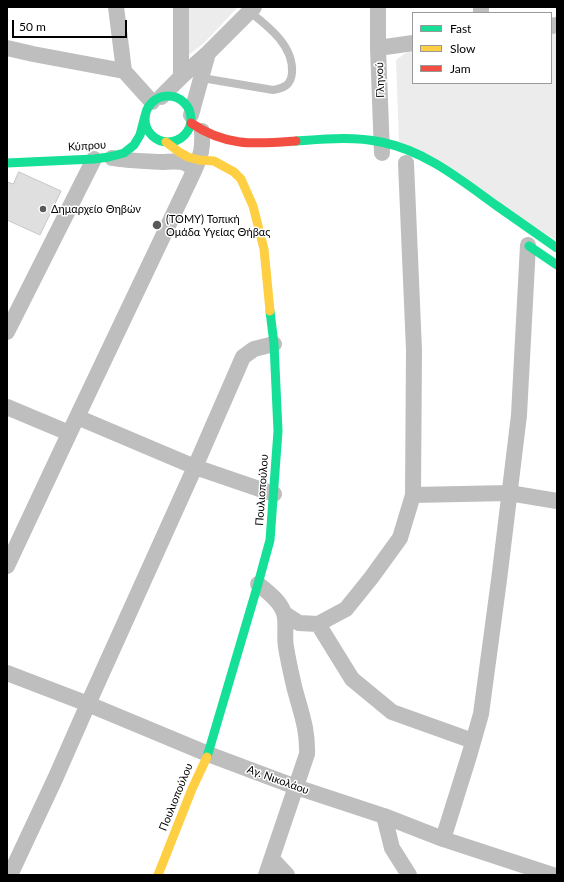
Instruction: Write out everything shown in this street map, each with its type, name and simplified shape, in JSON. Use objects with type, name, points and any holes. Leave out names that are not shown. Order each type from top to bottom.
[{"type":"street","points":[[116,7],[124,71],[153,105]]},
{"type":"street","points":[[181,7],[181,77]]},
{"type":"street","name":"Γληνού","points":[[378,7],[382,151]]},
{"type":"street","points":[[153,105],[252,10]]},
{"type":"street","points":[[378,48],[412,44]]},
{"type":"street","points":[[7,48],[124,71]]},
{"type":"street","points":[[166,142],[174,142],[182,138],[195,123],[202,78],[208,53]]},
{"type":"street","points":[[7,566],[76,417],[202,164],[203,144],[187,106],[180,99],[171,96],[153,105]]},
{"type":"street","name":"Πουλιοπούλου","points":[[153,105],[145,123],[152,136],[158,140],[166,142],[183,155],[202,164],[234,172],[241,179],[253,206],[264,249],[274,344],[278,431],[270,540],[208,754],[192,789],[158,875]]},
{"type":"street","name":"Κύπρου","points":[[7,162],[101,158],[124,153],[134,145],[153,105]]},
{"type":"street","points":[[195,123],[224,140],[239,142],[250,143],[353,138],[382,151],[404,149],[422,156],[442,167],[463,181],[522,228],[557,248]]},
{"type":"street","points":[[7,332],[101,158],[182,163],[192,167],[229,160]]},
{"type":"street","points":[[285,614],[299,623],[318,624],[346,609],[400,538],[413,495],[414,350],[407,164]]},
{"type":"street","points":[[525,243],[557,265]]},
{"type":"street","points":[[443,839],[481,714],[519,415],[525,243]]},
{"type":"street","points":[[10,875],[55,779],[243,357],[254,349],[274,344]]},
{"type":"street","points":[[7,407],[69,433]]},
{"type":"street","points":[[76,417],[195,467],[274,494]]},
{"type":"street","points":[[413,495],[509,493],[557,501]]},
{"type":"street","points":[[258,584],[270,593],[280,604],[285,614],[286,645],[308,740],[307,754],[266,875]]},
{"type":"street","points":[[318,624],[352,679],[392,712],[473,741]]},
{"type":"street","name":"Αγ. Νικολάου","points":[[7,673],[88,704],[208,754],[296,787],[384,816],[443,839],[553,875]]},
{"type":"street","points":[[384,816],[392,848],[409,875]]},
{"type":"street","points":[[272,858],[287,875]]},
{"type":"lane","points":[[202,78],[273,90],[282,88],[288,84],[292,75],[292,62],[285,46],[252,10]]},
{"type":"shaded area","points":[[186,7],[238,7],[204,43],[186,57]]},
{"type":"shaded area","points":[[552,31],[557,31],[557,241],[399,142],[396,60],[407,52],[412,51],[412,84],[552,84]]},
{"type":"building","points":[[19,172],[61,191],[40,235],[7,220],[7,182],[13,184]]},
{"type":"traffic: fast","points":[[163,96],[173,96],[181,100],[187,106],[191,114],[191,119],[191,124],[187,132],[181,138],[173,142],[163,142],[155,138],[149,132],[145,124],[145,114],[149,106],[155,100],[163,96]]},
{"type":"traffic: fast","points":[[7,163],[94,159],[124,153],[134,145],[140,135],[145,116]]},
{"type":"traffic: fast","points":[[296,141],[338,138],[360,139],[381,142],[413,152],[428,159],[456,177],[557,248]]},
{"type":"traffic: fast","points":[[529,246],[557,265]]},
{"type":"traffic: fast","points":[[207,757],[270,540],[278,431],[274,344],[270,311]]},
{"type":"traffic: slow","points":[[166,142],[188,157],[199,160],[214,161],[234,172],[241,179],[253,206],[264,249],[270,311]]},
{"type":"traffic: slow","points":[[158,875],[192,789],[207,757]]},
{"type":"traffic: jam","points":[[191,123],[204,131],[229,140],[254,143],[296,141]]},
{"type":"place","name":"Δημαρχείο Θηβών","points":[[43,209]]},
{"type":"place","name":"(ΤΟΜΥ) Τοπική Ομάδα Υγείας Θήβας","points":[[157,225]]}]
